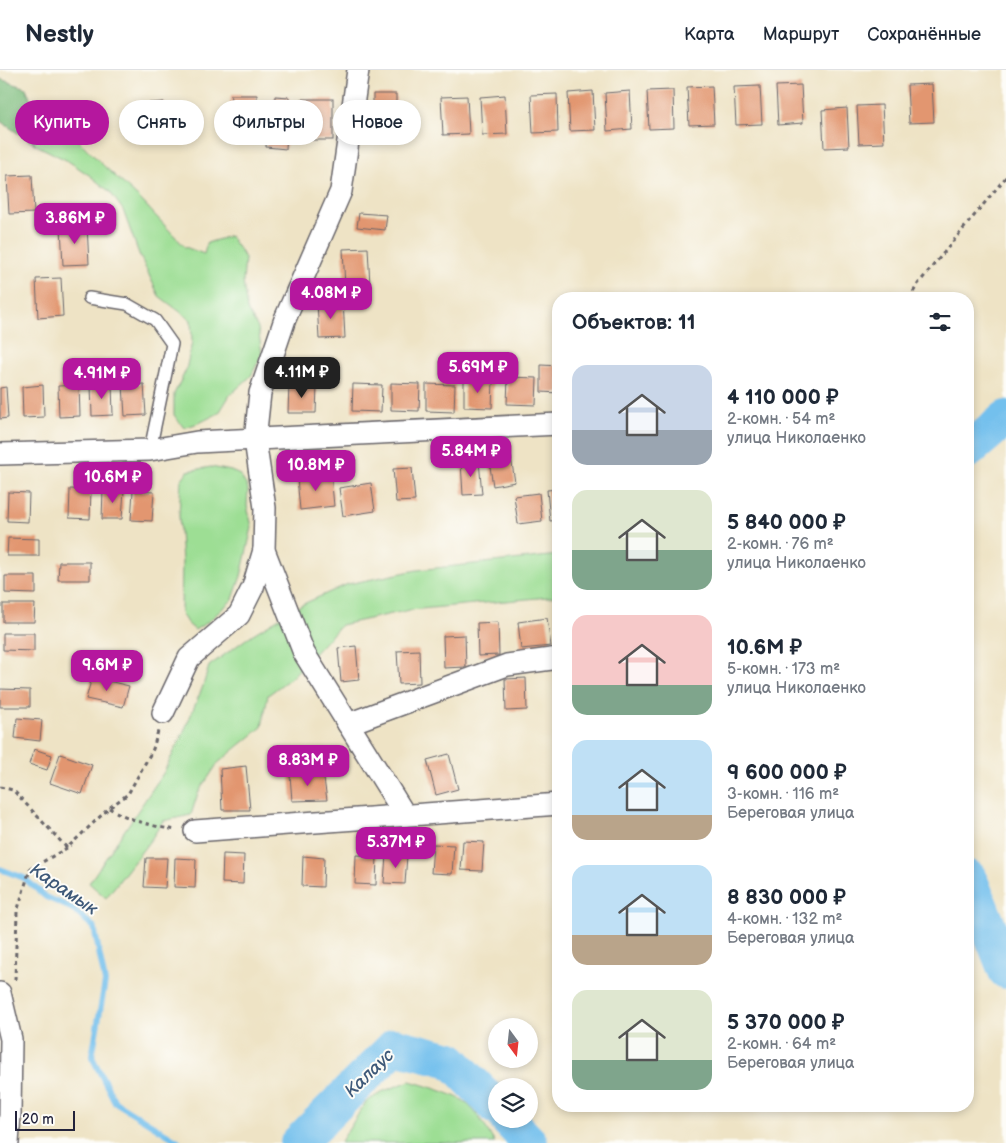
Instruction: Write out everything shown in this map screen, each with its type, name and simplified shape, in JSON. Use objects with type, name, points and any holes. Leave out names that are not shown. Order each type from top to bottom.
[{"type":"street","points":[[163,713],[189,658],[239,615],[253,587],[264,550],[265,508],[254,440],[260,393],[286,319],[340,191],[358,70]]},
{"type":"street","points":[[0,454],[150,450],[197,442],[552,424]]},
{"type":"street","points":[[264,550],[304,653],[405,815]]},
{"type":"street","points":[[348,724],[507,665],[552,659]]},
{"type":"street","points":[[195,832],[552,804]]},
{"type":"street","points":[[0,993],[11,1039],[5,1117],[8,1143]]},
{"type":"lane","points":[[89,298],[127,304],[155,320],[172,344],[150,450]]},
{"type":"path","points":[[913,292],[1006,177]]},
{"type":"path","points":[[17,912],[30,869],[67,848],[109,808],[128,794],[153,749],[163,713]]},
{"type":"path","points":[[0,787],[13,790],[67,848]]},
{"type":"path","points":[[109,808],[119,814],[162,828]]},
{"type":"green space","points":[[0,79],[26,88],[31,100],[15,100],[15,131],[0,121]]},
{"type":"green space","points":[[36,145],[83,145],[139,198],[185,247],[204,254],[207,243],[230,236],[245,258],[243,282],[247,310],[258,328],[262,354],[251,376],[230,395],[219,413],[184,428],[174,415],[174,394],[186,370],[192,342],[191,320],[159,296],[139,254],[123,210],[110,192],[68,161]]},
{"type":"green space","points":[[211,467],[240,475],[248,488],[247,506],[252,527],[241,576],[233,599],[209,621],[195,630],[187,623],[181,613],[182,562],[179,515],[181,480],[188,471]]},
{"type":"green space","points":[[552,556],[552,597],[410,610],[341,625],[292,677],[268,695],[262,727],[218,763],[198,793],[191,815],[163,821],[106,898],[89,883],[164,772],[185,729],[203,686],[209,666],[253,634],[301,605],[348,584],[417,570]]},
{"type":"green space","points":[[410,1081],[447,1093],[465,1102],[478,1116],[495,1143],[340,1143],[366,1102],[384,1091]]},
{"type":"building","points":[[932,84],[934,122],[909,123],[907,85]]},
{"type":"building","points":[[801,85],[803,123],[778,125],[776,86]]},
{"type":"building","points":[[712,86],[714,124],[689,125],[687,87]]},
{"type":"building","points":[[760,86],[762,124],[736,125],[734,87]]},
{"type":"building","points":[[673,90],[674,128],[649,129],[647,91]]},
{"type":"building","points":[[593,91],[595,130],[570,131],[568,93]]},
{"type":"building","points":[[630,91],[632,129],[607,131],[605,93]]},
{"type":"building","points":[[373,94],[396,94],[396,100],[373,100]]},
{"type":"building","points":[[557,94],[558,132],[533,133],[531,95]]},
{"type":"building","points":[[231,95],[257,95],[257,100],[231,100]]},
{"type":"building","points":[[505,95],[507,134],[482,135],[480,97]]},
{"type":"building","points":[[275,96],[289,97],[289,100],[275,100]]},
{"type":"building","points":[[467,96],[469,134],[443,135],[441,97]]},
{"type":"building","points":[[333,99],[333,140],[323,140],[323,100],[301,100]]},
{"type":"building","points":[[882,105],[884,143],[859,144],[857,106]]},
{"type":"building","points":[[847,108],[849,147],[824,148],[822,110]]},
{"type":"building","points":[[266,145],[286,145],[286,149],[266,147]]},
{"type":"building","points":[[32,175],[34,213],[9,214],[7,176]]},
{"type":"building","points":[[359,213],[387,215],[385,230],[357,227]]},
{"type":"building","points":[[87,225],[89,264],[63,265],[61,227]]},
{"type":"building","points":[[368,248],[370,286],[345,287],[343,249]]},
{"type":"building","points":[[61,278],[63,316],[38,318],[36,279]]},
{"type":"building","points":[[343,300],[345,338],[319,339],[317,301]]},
{"type":"building","points":[[541,365],[552,366],[552,393],[541,392]]},
{"type":"building","points":[[508,377],[537,378],[536,405],[507,404]]},
{"type":"building","points":[[464,379],[493,381],[492,408],[464,407]]},
{"type":"building","points":[[391,383],[420,384],[419,411],[391,410]]},
{"type":"building","points":[[112,384],[113,415],[92,416],[91,385]]},
{"type":"building","points":[[144,384],[146,415],[125,416],[123,385]]},
{"type":"building","points":[[353,384],[382,385],[381,412],[352,411]]},
{"type":"building","points":[[426,384],[455,385],[454,412],[426,411]]},
{"type":"building","points":[[43,385],[44,417],[23,418],[22,387]]},
{"type":"building","points":[[79,385],[80,416],[59,417],[58,386]]},
{"type":"building","points":[[289,385],[317,386],[316,413],[288,413]]},
{"type":"building","points":[[6,387],[8,418],[0,419],[0,388]]},
{"type":"building","points":[[511,457],[515,482],[493,486],[489,460]]},
{"type":"building","points":[[479,461],[482,494],[463,495],[461,462]]},
{"type":"building","points":[[412,468],[415,501],[396,502],[393,469]]},
{"type":"building","points":[[331,474],[334,506],[300,510],[297,478]]},
{"type":"building","points":[[371,483],[375,511],[343,516],[339,488]]},
{"type":"building","points":[[70,489],[91,490],[90,519],[69,518]]},
{"type":"building","points":[[103,489],[124,490],[122,519],[102,519]]},
{"type":"building","points":[[547,490],[552,490],[552,521],[550,521]]},
{"type":"building","points":[[133,491],[154,492],[152,521],[131,520]]},
{"type":"building","points":[[8,492],[29,493],[28,522],[7,521]]},
{"type":"building","points":[[539,493],[542,521],[518,524],[514,496]]},
{"type":"building","points":[[8,538],[39,539],[39,556],[7,556]]},
{"type":"building","points":[[59,562],[90,562],[90,580],[58,580]]},
{"type":"building","points":[[5,576],[36,576],[36,594],[5,593]]},
{"type":"building","points":[[3,604],[35,604],[34,622],[3,622]]},
{"type":"building","points":[[547,618],[551,646],[521,649],[518,622]]},
{"type":"building","points":[[498,622],[499,655],[478,656],[477,623]]},
{"type":"building","points":[[3,633],[34,633],[34,651],[3,650]]},
{"type":"building","points":[[465,635],[466,667],[444,668],[443,636]]},
{"type":"building","points":[[356,646],[359,680],[341,682],[338,648]]},
{"type":"building","points":[[419,650],[420,683],[399,684],[397,651]]},
{"type":"building","points":[[92,677],[129,686],[123,707],[86,699]]},
{"type":"building","points":[[526,678],[527,710],[506,711],[505,679]]},
{"type":"building","points":[[0,689],[30,690],[30,707],[0,707]]},
{"type":"building","points":[[17,718],[42,720],[40,741],[15,738]]},
{"type":"building","points":[[34,749],[52,755],[47,770],[29,764]]},
{"type":"building","points":[[60,754],[92,765],[82,794],[50,783]]},
{"type":"building","points":[[449,754],[458,789],[436,795],[427,760]]},
{"type":"building","points":[[246,766],[250,810],[222,810],[220,769]]},
{"type":"building","points":[[323,772],[327,800],[292,801],[290,775]]},
{"type":"building","points":[[463,841],[484,842],[482,871],[461,870]]},
{"type":"building","points":[[433,844],[454,845],[452,874],[431,873]]},
{"type":"building","points":[[223,854],[244,855],[243,884],[222,883]]},
{"type":"building","points":[[386,854],[407,855],[405,884],[384,883]]},
{"type":"building","points":[[356,855],[377,856],[376,885],[355,884]]},
{"type":"building","points":[[303,856],[324,858],[323,887],[302,886]]},
{"type":"building","points":[[146,858],[167,858],[165,888],[144,887]]},
{"type":"building","points":[[175,858],[196,859],[195,888],[174,887]]},
{"type":"waterway","name":"Калаус","points":[[974,446],[1006,418]]},
{"type":"waterway","name":"Карамык","points":[[0,869],[24,878],[46,897],[71,908],[94,927],[105,982],[92,1057],[115,1102],[179,1143]]},
{"type":"waterway","name":"Калаус","points":[[974,891],[1006,971]]},
{"type":"waterway","name":"Калаус","points":[[298,1143],[395,1046],[451,1060],[488,1099]]},
{"type":"waterway","name":"Калаус","points":[[516,1128],[530,1143]]}]
